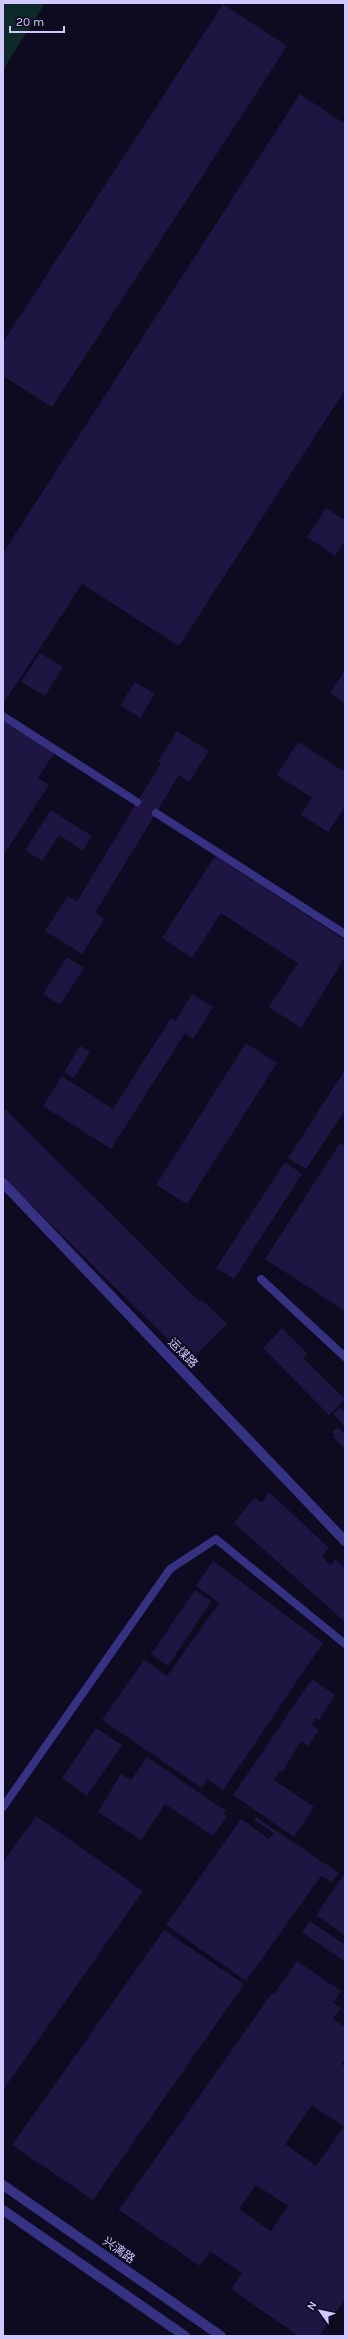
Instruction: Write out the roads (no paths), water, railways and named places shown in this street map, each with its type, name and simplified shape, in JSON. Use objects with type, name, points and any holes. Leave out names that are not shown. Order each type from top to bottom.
[{"type":"street","name":"运煤路","points":[[3,1183],[345,1541]]},
{"type":"street","name":"兴漓路","points":[[3,2185],[221,2336]]},
{"type":"street","points":[[3,2210],[185,2336]]},
{"type":"lane","points":[[3,716],[137,802]]},
{"type":"lane","points":[[156,813],[345,934]]},
{"type":"lane","points":[[261,1279],[345,1357]]},
{"type":"lane","points":[[3,1807],[170,1569],[216,1539],[345,1644]]}]
